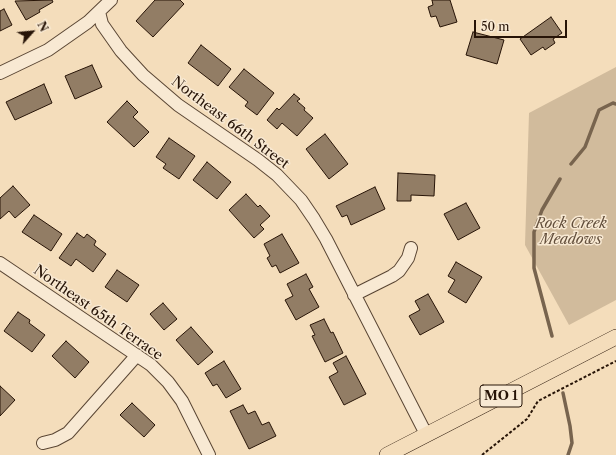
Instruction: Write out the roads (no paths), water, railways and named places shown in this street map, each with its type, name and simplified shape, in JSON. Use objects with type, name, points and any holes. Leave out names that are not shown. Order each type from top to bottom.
[{"type":"main road","name":"MO 1","points":[[387,455],[616,337]]},
{"type":"street","points":[[0,73],[48,50],[73,34],[111,0]]},
{"type":"street","name":"Northeast 66th Street","points":[[99,12],[102,24],[121,51],[143,75],[178,105],[258,160],[276,175],[301,200],[326,239],[426,434]]},
{"type":"street","points":[[354,295],[399,271],[408,258],[411,248]]},
{"type":"street","name":"Northeast 65th Terrace","points":[[0,263],[151,365],[168,382],[182,401],[209,455]]},
{"type":"street","points":[[43,443],[55,440],[68,433],[137,355]]},
{"type":"waterway","points":[[571,164],[585,147],[599,110],[613,103],[616,104]]},
{"type":"waterway","points":[[552,336],[534,268],[534,232],[542,210],[560,179]]},
{"type":"waterway","points":[[563,393],[572,443],[568,455]]},
{"type":"park label","name":"Rock Creek Meadows","points":[[571,232]]}]
